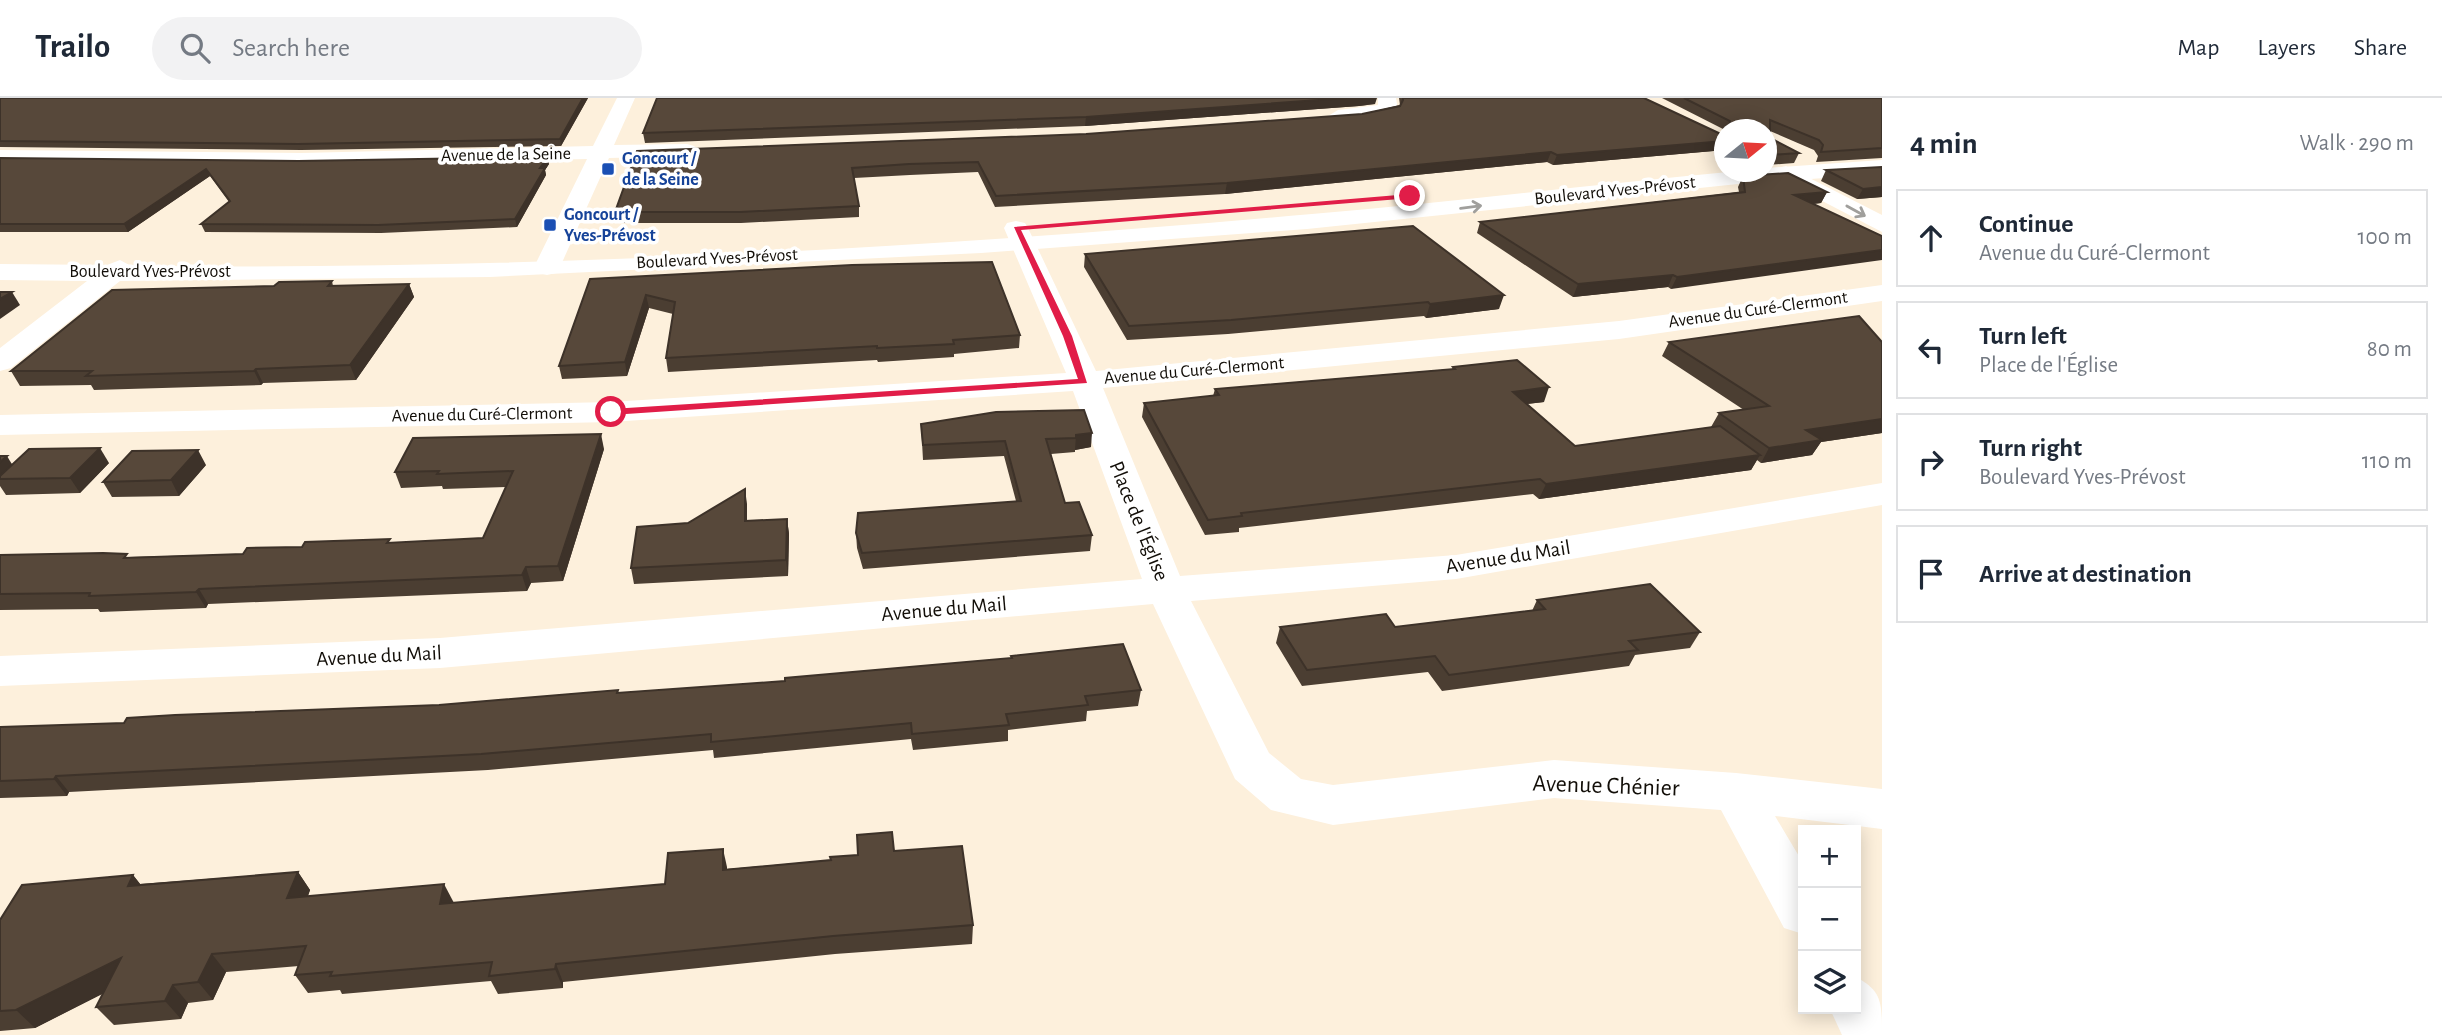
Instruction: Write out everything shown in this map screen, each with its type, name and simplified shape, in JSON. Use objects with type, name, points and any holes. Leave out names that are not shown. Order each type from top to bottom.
[{"type":"street","points":[[551,260],[626,98]]},
{"type":"street","points":[[1318,118],[1388,104]]},
{"type":"street","name":"Avenue de la Seine","points":[[0,156],[301,159],[701,150]]},
{"type":"street","name":"Boulevard Yves-Prévost","points":[[0,272],[551,260],[1020,237],[1432,212],[1784,161],[1882,153]]},
{"type":"street","points":[[1784,161],[1882,225]]},
{"type":"street","name":"Boulevard Yves-Prévost","points":[[1784,161],[1830,170],[1882,167]]},
{"type":"street","name":"Boulevard Yves-Prévost","points":[[1020,237],[1714,165]]},
{"type":"street","points":[[1830,170],[1871,190]]},
{"type":"street","points":[[1410,196],[1432,212]]},
{"type":"street","name":"Place de l'Église","points":[[1020,237],[1067,336],[1166,590],[1252,766],[1288,796]]},
{"type":"street","name":"Boulevard Yves-Prévost","points":[[0,257],[121,268]]},
{"type":"street","points":[[0,362],[121,268]]},
{"type":"street","name":"Avenue du Curé-Clermont","points":[[0,425],[611,412],[1084,381],[1619,330],[1882,293]]},
{"type":"street","name":"Avenue du Mail","points":[[0,671],[440,653],[1456,567],[1882,494]]},
{"type":"street","name":"Avenue Chénier","points":[[1288,796],[1333,804],[1553,779],[1736,792],[1882,809]]},
{"type":"street","points":[[1736,792],[1798,902]]},
{"type":"street","points":[[1861,1013],[1873,1035]]},
{"type":"building","points":[[0,98],[583,98],[560,139],[298,144],[0,141]]},
{"type":"building","points":[[657,98],[1346,98],[1086,117],[643,133]]},
{"type":"building","points":[[1644,98],[1714,131],[1714,142],[1557,155],[1551,152],[1227,183],[996,196],[978,162],[909,164],[852,168],[859,206],[740,212],[615,212],[637,151],[1086,134],[1362,114],[1400,106],[1403,100]]},
{"type":"building","points":[[1684,98],[1882,98],[1882,148],[1821,152],[1823,145],[1819,140],[1777,123],[1777,119],[1726,119]]},
{"type":"building","points":[[1777,142],[1799,153],[1777,155]]},
{"type":"building","points":[[548,157],[540,168],[545,168],[515,219],[378,225],[201,224],[230,201],[206,169],[124,224],[0,224],[0,158],[298,161]]},
{"type":"building","points":[[1882,167],[1882,187],[1863,189],[1826,170]]},
{"type":"building","points":[[1788,173],[1827,192],[1794,195],[1882,236],[1882,250],[1677,277],[1673,275],[1578,284],[1480,222],[1745,192],[1744,182],[1777,182],[1777,174]]},
{"type":"building","points":[[1413,226],[1504,295],[1430,304],[1428,302],[1231,320],[1129,326],[1085,254]]},
{"type":"building","points":[[992,262],[1020,335],[953,340],[954,344],[666,358],[675,302],[646,295],[625,362],[559,366],[590,279],[852,265]]},
{"type":"building","points":[[332,281],[328,286],[409,284],[350,365],[86,376],[92,371],[11,371],[112,290],[274,286],[279,282]]},
{"type":"building","points":[[0,292],[12,292],[0,299]]},
{"type":"building","points":[[1859,316],[1882,342],[1882,419],[1806,430],[1822,440],[1769,448],[1719,413],[1769,406],[1669,342]]},
{"type":"building","points":[[1517,360],[1549,387],[1513,392],[1575,446],[1720,426],[1760,455],[1546,484],[1540,479],[1241,513],[1242,516],[1208,520],[1144,403],[1219,395],[1215,389],[1455,369],[1453,367]]},
{"type":"building","points":[[1084,410],[1092,433],[1076,435],[1076,438],[1046,439],[1065,503],[1079,502],[1092,535],[862,553],[856,533],[858,513],[1021,501],[1005,441],[923,445],[921,424],[996,412]]},
{"type":"building","points":[[601,434],[558,566],[526,567],[522,575],[199,589],[196,592],[89,596],[90,593],[0,594],[0,555],[127,554],[124,558],[243,554],[247,548],[302,547],[305,542],[390,539],[387,543],[483,538],[513,471],[437,474],[439,471],[395,472],[413,438]]},
{"type":"building","points":[[100,448],[70,478],[0,479],[29,449]]},
{"type":"building","points":[[198,450],[171,480],[103,482],[132,451]]},
{"type":"building","points":[[745,489],[745,521],[787,519],[786,560],[631,568],[637,527],[688,523]]},
{"type":"building","points":[[1650,584],[1700,632],[1629,641],[1638,650],[1449,675],[1435,656],[1307,670],[1280,627],[1386,614],[1395,627],[1545,609],[1537,600]]},
{"type":"building","points":[[1123,644],[1141,690],[1085,696],[1088,705],[1006,714],[1009,725],[912,734],[911,723],[711,742],[711,734],[481,754],[0,781],[0,727],[124,723],[127,718],[175,715],[439,705],[618,690],[617,693],[785,681],[785,678],[1012,658],[1011,656]]},
{"type":"building","points":[[892,832],[894,851],[962,846],[973,925],[556,964],[555,969],[489,976],[492,962],[330,976],[332,972],[295,975],[306,946],[212,954],[198,982],[173,985],[165,1001],[96,1007],[121,958],[16,1010],[0,1011],[0,920],[22,885],[133,875],[128,886],[298,872],[287,898],[444,884],[440,904],[665,884],[668,853],[723,849],[723,870],[831,860],[830,857],[858,855],[857,835]]},
{"type":"place","name":"Goncourt / de la Seine","points":[[608,169]]},
{"type":"place","name":"Goncourt / Yves-Prévost","points":[[550,225]]},
{"type":"route","points":[[611,412],[1084,381],[1067,336],[1016,228],[1410,196]]}]
